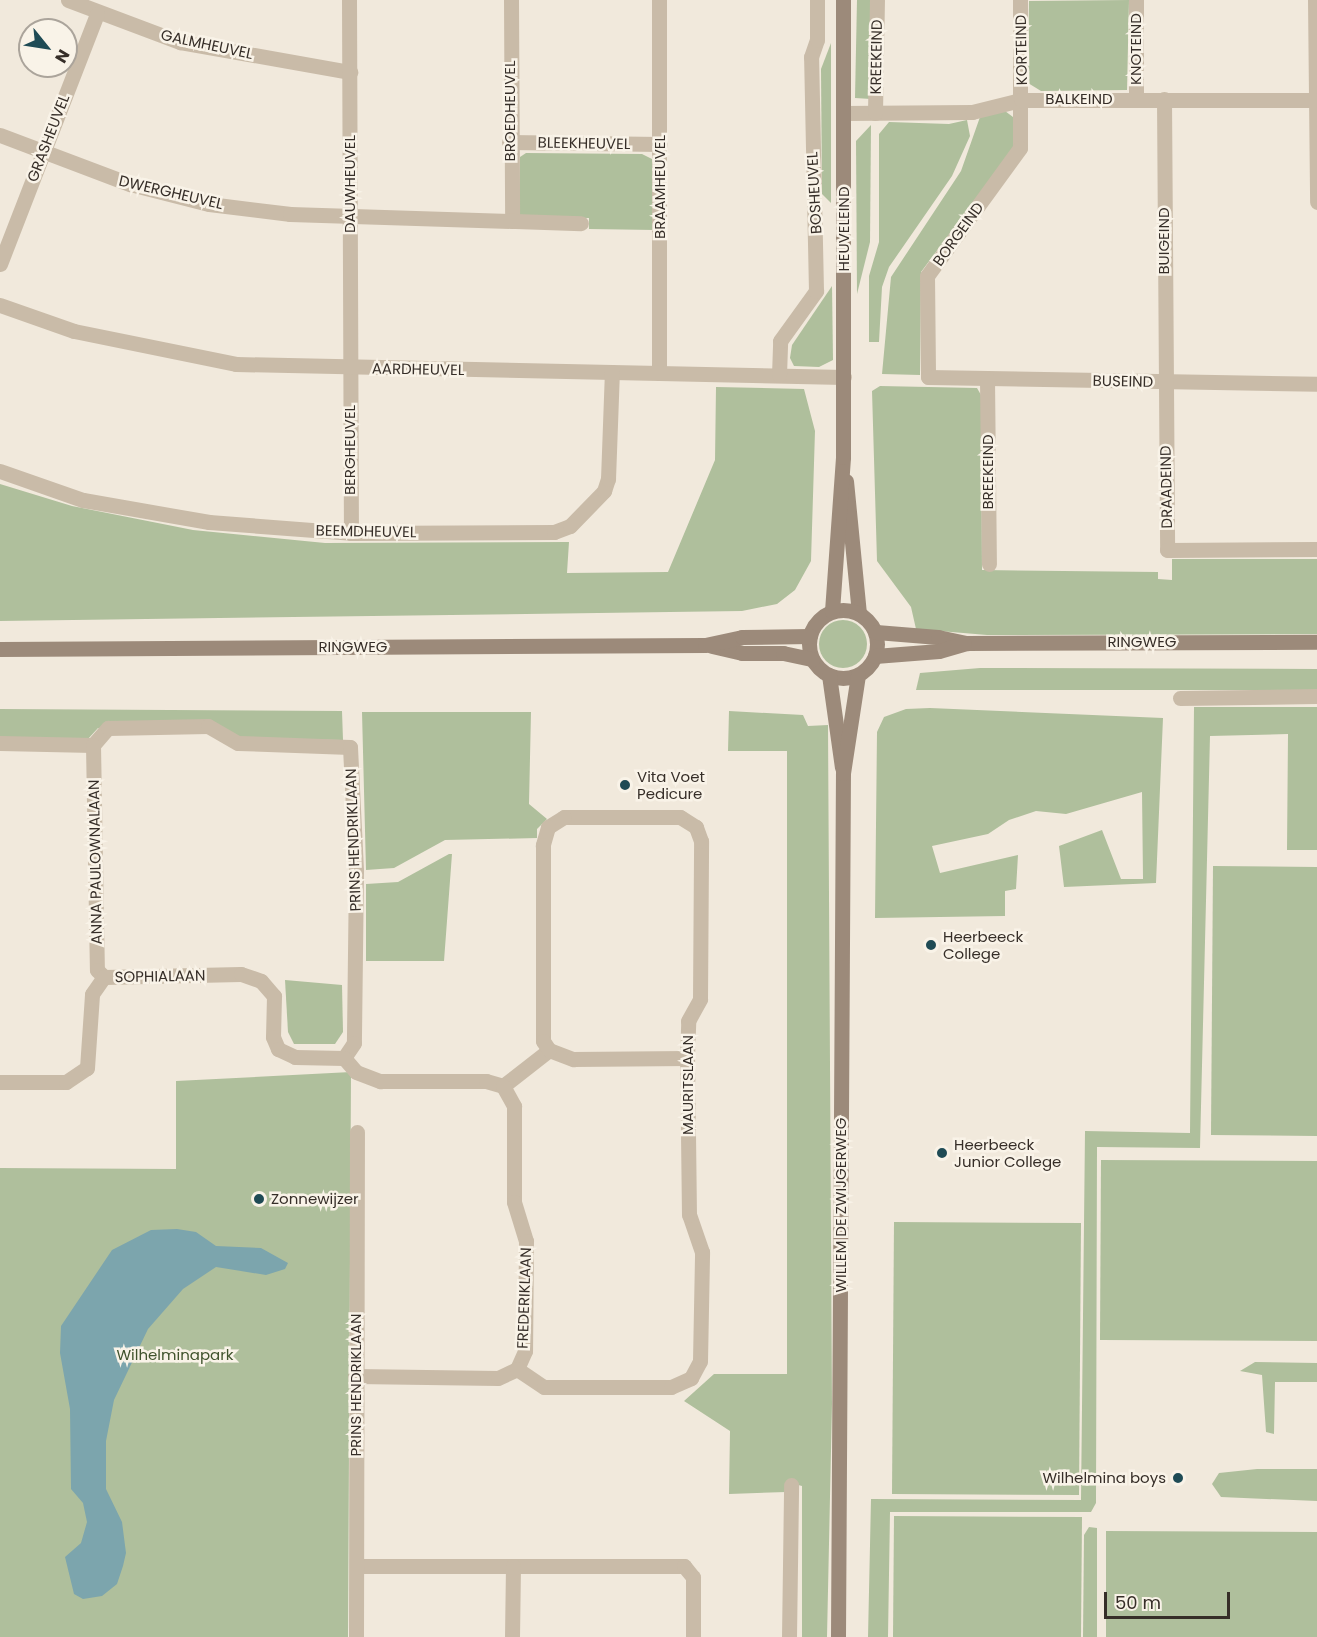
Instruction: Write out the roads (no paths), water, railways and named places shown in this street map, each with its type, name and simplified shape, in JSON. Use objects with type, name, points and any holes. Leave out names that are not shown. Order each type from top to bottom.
[{"type":"main road","name":"HEUVELEIND","points":[[832,611],[843,457],[843,0]]},
{"type":"main road","name":"HEUVELEIND","points":[[843,457],[859,614]]},
{"type":"main road","points":[[832,611],[859,614],[876,632],[875,656],[858,675],[841,678],[829,675],[812,659],[810,636],[815,624],[832,611]]},
{"type":"main road","name":"RINGWEG","points":[[876,632],[938,637],[967,643],[1317,642]]},
{"type":"main road","name":"RINGWEG","points":[[0,649],[705,645],[742,637],[810,636]]},
{"type":"main road","name":"RINGWEG","points":[[875,656],[939,651],[967,643]]},
{"type":"main road","name":"RINGWEG","points":[[705,645],[742,653],[783,653],[812,659]]},
{"type":"main road","name":"WILLEM DE ZWIJGERWEG","points":[[829,675],[835,739],[843,773]]},
{"type":"main road","name":"WILLEM DE ZWIJGERWEG","points":[[838,1637],[843,773],[858,675]]},
{"type":"street","name":"GALMHEUVEL","points":[[68,0],[97,14],[180,42],[350,72]]},
{"type":"street","name":"DAUWHEUVEL","points":[[349,0],[350,368]]},
{"type":"street","name":"BROEDHEUVEL","points":[[511,0],[509,142],[512,221]]},
{"type":"street","name":"BRAAMHEUVEL","points":[[659,0],[659,373]]},
{"type":"street","name":"BOSHEUVEL","points":[[779,375],[780,341],[816,291],[811,113],[817,0]]},
{"type":"street","name":"KREEKEIND","points":[[875,113],[876,0]]},
{"type":"street","name":"KORTEIND","points":[[1020,0],[1021,100]]},
{"type":"street","name":"KNOTEIND","points":[[1136,0],[1136,99]]},
{"type":"street","points":[[1315,0],[1317,202]]},
{"type":"street","name":"GRASHEUVEL","points":[[0,264],[97,14]]},
{"type":"street","name":"BUIGEIND","points":[[1163,382],[1164,99]]},
{"type":"street","name":"BALKEIND","points":[[844,112],[972,112],[1021,100],[1315,100]]},
{"type":"street","name":"BORGEIND","points":[[928,377],[927,276],[1020,148],[1021,100]]},
{"type":"street","name":"DWERGHEUVEL","points":[[0,135],[42,154],[130,184],[209,204],[290,214],[350,217]]},
{"type":"street","name":"BLEEKHEUVEL","points":[[509,142],[660,144]]},
{"type":"street","points":[[350,217],[581,224]]},
{"type":"street","name":"AARDHEUVEL","points":[[0,304],[74,331],[136,347],[236,364],[844,377]]},
{"type":"street","name":"BERGHEUVEL","points":[[350,368],[351,533]]},
{"type":"street","name":"BEEMDHEUVEL","points":[[0,471],[94,502],[209,522],[351,533],[554,532],[570,526],[604,491],[608,479],[612,372]]},
{"type":"street","name":"BUSEIND","points":[[928,377],[1317,384]]},
{"type":"street","name":"BREEKEIND","points":[[987,379],[989,564]]},
{"type":"street","name":"DRAADEIND","points":[[1163,382],[1167,550],[1317,549]]},
{"type":"street","points":[[1180,698],[1317,696]]},
{"type":"street","name":"PRINS HENDRIKLAAN","points":[[93,745],[108,728],[208,726],[238,743],[350,747],[356,871],[354,1043],[344,1058]]},
{"type":"street","points":[[0,743],[93,745]]},
{"type":"street","name":"ANNA PAULOWNALAAN","points":[[93,745],[97,970],[104,977]]},
{"type":"street","name":"MAURITSLAAN","points":[[517,1370],[544,1387],[671,1387],[691,1378],[700,1361],[702,1252],[689,1215],[687,1058],[688,1021],[700,999],[702,841],[696,827],[680,817],[564,816],[548,827],[543,845],[543,1041],[549,1050]]},
{"type":"street","name":"SOPHIALAAN","points":[[0,1082],[66,1082],[87,1068],[92,994],[104,977],[241,974],[261,981],[274,996],[273,1037],[278,1049],[295,1057],[344,1058]]},
{"type":"street","points":[[344,1058],[356,1072],[380,1081],[486,1081],[503,1086],[549,1050],[573,1059],[687,1058]]},
{"type":"street","name":"FREDERIKLAAN","points":[[503,1086],[514,1106],[514,1202],[526,1241],[525,1351],[517,1370]]},
{"type":"street","name":"PRINS HENDRIKLAAN","points":[[356,1637],[358,1566],[355,1376],[357,1132]]},
{"type":"street","points":[[355,1376],[498,1378],[517,1370]]},
{"type":"street","points":[[789,1637],[791,1485]]},
{"type":"street","points":[[358,1566],[684,1566],[693,1577],[693,1637]]},
{"type":"street","points":[[512,1637],[513,1566]]},
{"type":"water","points":[[177,1229],[196,1232],[216,1246],[261,1248],[288,1263],[285,1269],[266,1275],[216,1267],[183,1289],[148,1329],[114,1400],[106,1441],[106,1489],[122,1522],[126,1553],[123,1566],[117,1584],[102,1596],[83,1599],[74,1594],[65,1557],[81,1543],[87,1522],[83,1503],[71,1489],[70,1409],[60,1353],[61,1326],[112,1250],[151,1230]]},
{"type":"place","name":"Vita Voet Pedicure","points":[[625,785]]},
{"type":"place","name":"Heerbeeck College","points":[[931,945]]},
{"type":"place","name":"Heerbeeck Junior College","points":[[942,1153]]},
{"type":"place","name":"Zonnewijzer","points":[[259,1199]]},
{"type":"place","name":"Wilhelmina boys","points":[[1178,1478]]},
{"type":"park label","name":"Wilhelminapark","points":[[175,1355]]}]
